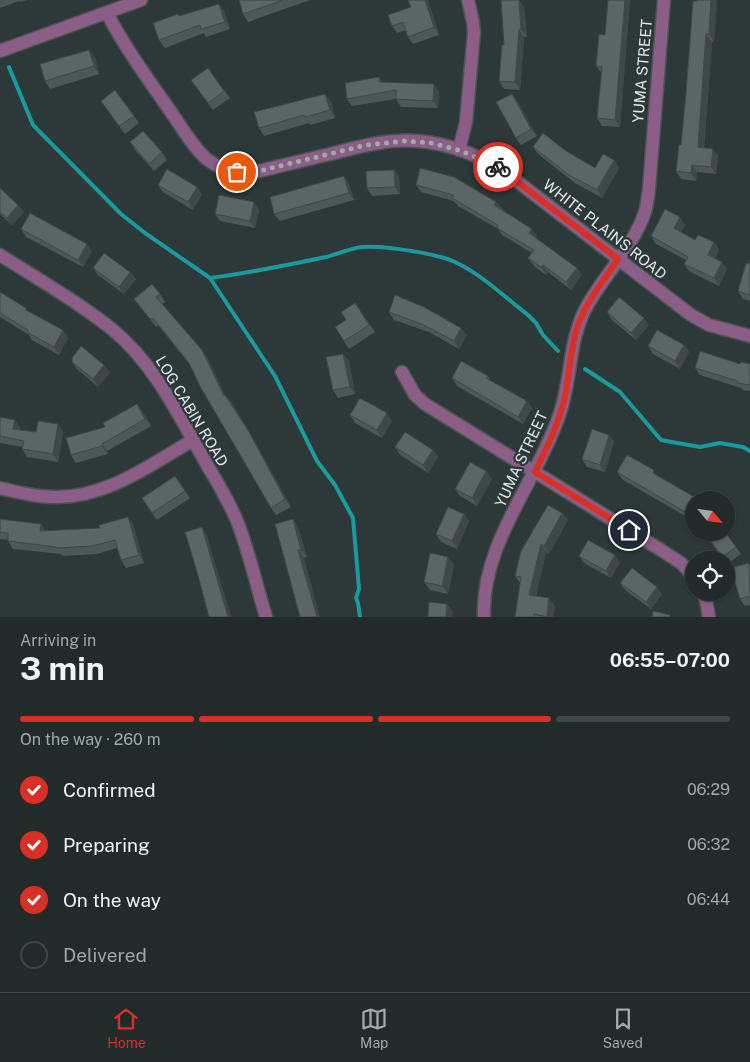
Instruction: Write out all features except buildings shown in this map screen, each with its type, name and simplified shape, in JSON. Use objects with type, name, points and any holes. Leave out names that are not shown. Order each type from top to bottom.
[{"type":"street","points":[[0,51],[141,0]]},
{"type":"street","points":[[459,150],[466,122],[474,32],[468,0]]},
{"type":"street","name":"YUMA STREET","points":[[484,617],[485,589],[489,567],[497,545],[548,445],[560,414],[578,324],[587,306],[632,238],[644,212],[649,190],[664,0]]},
{"type":"street","name":"WHITE PLAINS ROAD","points":[[106,12],[130,53],[182,128],[205,157],[223,168],[251,173],[366,145],[392,141],[431,143],[459,150],[493,164],[505,172],[690,315],[709,325],[750,336]]},
{"type":"street","name":"LOG CABIN ROAD","points":[[0,255],[114,331],[135,351],[149,368],[231,507],[245,542],[266,617]]},
{"type":"street","points":[[402,372],[416,395],[425,404],[661,550],[685,567]]},
{"type":"street","points":[[0,488],[29,495],[51,497],[84,494],[101,490],[192,440]]},
{"type":"street","points":[[706,601],[709,617]]},
{"type":"waterway","points":[[9,67],[33,125],[121,214],[210,278],[275,376],[317,461],[335,485],[353,518],[359,589],[356,598],[360,617]]},
{"type":"waterway","points":[[210,278],[297,263],[363,247],[383,247],[425,253],[457,263],[485,280],[528,315],[558,351]]},
{"type":"waterway","points":[[585,369],[620,392],[661,440],[700,447],[720,443],[743,447],[750,451]]},
{"type":"way so far","points":[[237,172],[251,173],[379,142],[392,141],[444,145],[469,153],[498,167]]},
{"type":"route","points":[[498,167],[618,259],[587,306],[578,324],[560,414],[535,472],[629,530]]}]
